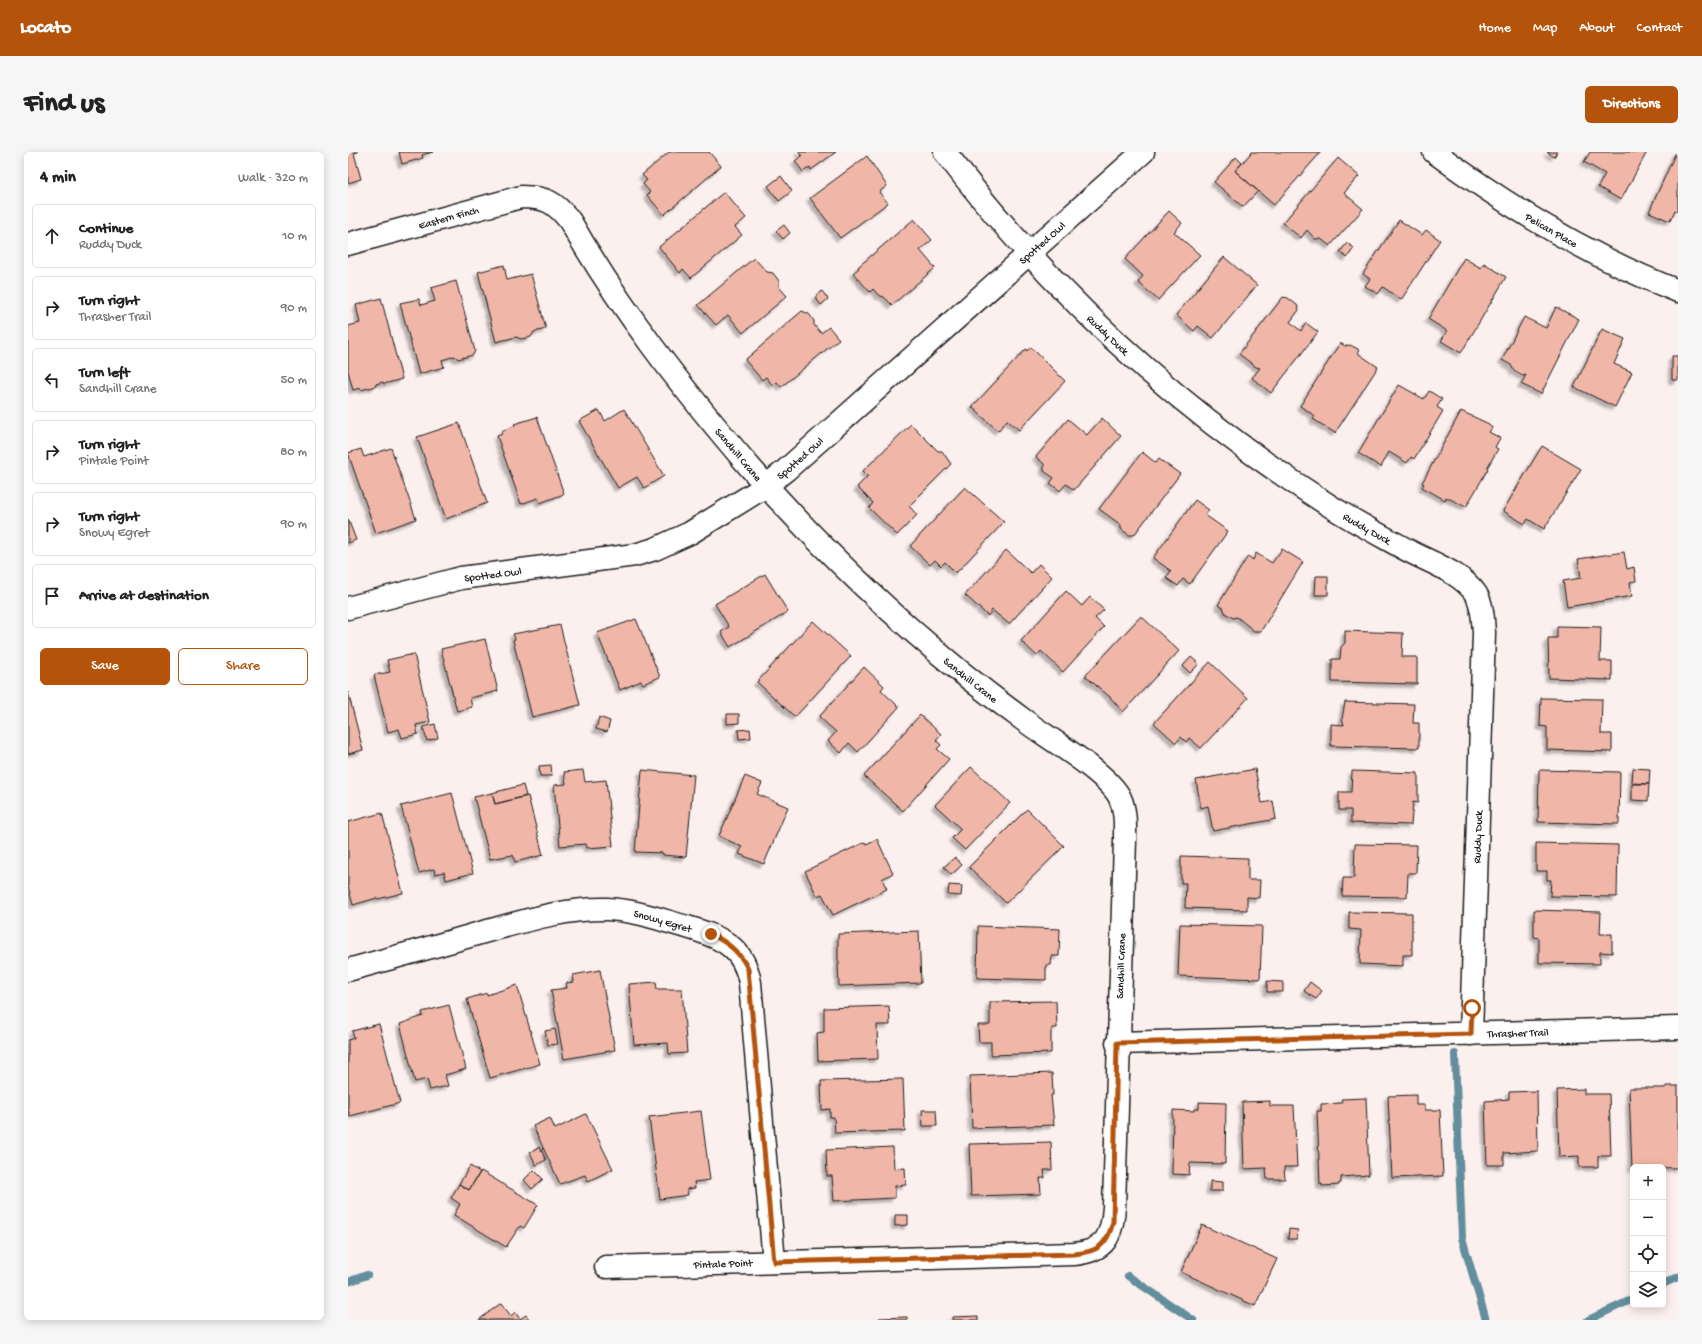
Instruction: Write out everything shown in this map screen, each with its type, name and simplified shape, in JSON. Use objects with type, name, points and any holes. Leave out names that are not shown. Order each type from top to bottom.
[{"type":"street","name":"Ruddy Duck","points":[[945,152],[1030,254],[1093,320],[1142,367],[1184,403],[1294,483],[1371,530],[1454,575],[1476,594],[1481,611],[1484,633],[1471,1034]]},
{"type":"street","name":"Spotted Owl","points":[[348,608],[461,578],[635,555],[656,549],[690,533],[766,486],[786,470],[1143,152]]},
{"type":"street","name":"Pelican Place","points":[[1434,152],[1485,190],[1534,221],[1602,258],[1678,291]]},
{"type":"street","name":"Eastern Finch","points":[[348,244],[521,197],[535,197],[549,200]]},
{"type":"street","name":"Sandhill Crane","points":[[549,200],[561,209],[570,221],[623,305],[660,358],[706,417],[766,486],[835,559],[928,645],[1019,717],[1095,771],[1121,799],[1125,818],[1117,1043],[1113,1222],[1109,1235],[1102,1245]]},
{"type":"street","name":"Snowy Egret","points":[[348,970],[537,918],[590,910],[622,910],[644,914],[711,934],[730,945],[744,961],[748,969],[750,983],[774,1262]]},
{"type":"street","name":"Thrasher Trail","points":[[1117,1043],[1678,1028]]},
{"type":"street","name":"Pintale Point","points":[[606,1267],[1074,1254],[1091,1251],[1102,1245]]},
{"type":"building","points":[[348,152],[358,152],[354,153],[361,179],[348,183]]},
{"type":"building","points":[[399,152],[433,152],[422,155],[423,158],[402,164]]},
{"type":"building","points":[[669,152],[709,152],[721,166],[664,215],[647,195],[650,192],[643,184],[647,180],[642,175]]},
{"type":"building","points":[[798,152],[836,152],[811,170],[810,167],[803,172],[795,161],[802,156]]},
{"type":"building","points":[[1252,152],[1321,152],[1274,205],[1235,171]]},
{"type":"building","points":[[1547,152],[1557,152],[1554,157]]},
{"type":"building","points":[[1590,152],[1647,152],[1621,200],[1598,187],[1605,174],[1584,162]]},
{"type":"building","points":[[1676,152],[1678,152],[1678,212],[1675,210],[1670,221],[1649,212]]},
{"type":"building","points":[[867,156],[887,186],[879,192],[888,203],[840,238],[810,198]]},
{"type":"building","points":[[1236,157],[1242,163],[1235,171],[1258,191],[1243,207],[1214,182]]},
{"type":"building","points":[[1338,158],[1359,176],[1344,193],[1363,209],[1330,246],[1321,239],[1315,239],[1307,230],[1301,238],[1283,223]]},
{"type":"building","points":[[781,176],[792,191],[779,201],[768,186]]},
{"type":"building","points":[[724,192],[746,218],[735,227],[742,235],[691,278],[683,269],[680,273],[659,247]]},
{"type":"building","points":[[1169,211],[1182,223],[1174,232],[1200,255],[1158,300],[1138,282],[1143,276],[1125,259]]},
{"type":"building","points":[[914,219],[932,240],[920,250],[935,268],[892,305],[884,297],[878,295],[873,289],[870,292],[853,273]]},
{"type":"building","points":[[1399,220],[1422,235],[1426,230],[1440,240],[1401,300],[1383,287],[1378,294],[1365,286],[1370,279],[1363,274]]},
{"type":"building","points":[[784,225],[790,233],[783,239],[776,231]]},
{"type":"building","points":[[1347,243],[1354,248],[1347,258],[1340,252]]},
{"type":"building","points":[[1224,257],[1257,285],[1213,338],[1198,326],[1194,331],[1176,315]]},
{"type":"building","points":[[754,258],[767,272],[773,273],[779,281],[779,287],[787,296],[743,333],[728,315],[716,325],[698,305]]},
{"type":"building","points":[[1464,258],[1481,268],[1484,263],[1506,277],[1461,353],[1441,341],[1447,331],[1428,319]]},
{"type":"building","points":[[504,265],[507,280],[531,274],[546,329],[534,332],[531,337],[521,339],[516,337],[496,342],[478,272]]},
{"type":"building","points":[[456,281],[475,351],[473,355],[458,359],[455,356],[442,360],[444,367],[419,374],[400,303],[419,299],[421,305],[435,301],[431,288]]},
{"type":"building","points":[[822,291],[828,299],[821,305],[815,297]]},
{"type":"building","points":[[1283,297],[1288,298],[1297,305],[1299,310],[1290,322],[1301,331],[1306,323],[1318,332],[1271,393],[1252,378],[1260,368],[1256,367],[1239,354]]},
{"type":"building","points":[[381,298],[402,379],[384,384],[383,382],[376,384],[376,386],[361,390],[360,388],[353,390],[348,371],[348,326],[360,323],[356,305]]},
{"type":"building","points":[[1556,307],[1579,319],[1541,394],[1521,384],[1526,375],[1523,376],[1514,371],[1511,365],[1502,360],[1524,317],[1546,328]]},
{"type":"building","points":[[802,311],[809,314],[814,321],[814,325],[821,333],[829,327],[839,339],[781,387],[777,382],[773,386],[766,377],[762,380],[745,360]]},
{"type":"building","points":[[1602,329],[1625,339],[1614,364],[1632,372],[1615,407],[1574,387]]},
{"type":"building","points":[[1340,343],[1345,346],[1350,345],[1358,349],[1359,354],[1378,367],[1335,433],[1313,419],[1315,416],[1300,406]]},
{"type":"building","points":[[1031,347],[1065,381],[1019,430],[1007,420],[998,431],[972,407],[1026,349],[1027,351]]},
{"type":"building","points":[[1672,356],[1678,356],[1678,380],[1672,380]]},
{"type":"building","points":[[1399,385],[1424,399],[1429,391],[1442,399],[1437,407],[1443,411],[1414,459],[1411,457],[1407,463],[1389,452],[1381,467],[1358,453]]},
{"type":"building","points":[[624,409],[664,476],[644,488],[637,477],[618,488],[579,421],[599,410],[605,421]]},
{"type":"building","points":[[1461,411],[1489,424],[1492,428],[1489,432],[1500,438],[1495,447],[1498,449],[1466,507],[1446,497],[1445,500],[1422,487],[1424,484],[1422,483]]},
{"type":"building","points":[[537,417],[564,494],[540,503],[538,498],[521,504],[497,436],[502,434],[503,430],[515,426],[514,424]]},
{"type":"building","points":[[1102,418],[1121,436],[1074,490],[1066,484],[1060,491],[1050,483],[1054,478],[1044,471],[1044,464],[1036,457],[1068,419],[1087,435]]},
{"type":"building","points":[[459,423],[487,503],[446,519],[417,437]]},
{"type":"building","points":[[911,424],[938,451],[942,451],[951,464],[909,506],[917,515],[897,535],[869,508],[873,503],[857,487],[868,476],[863,471]]},
{"type":"building","points":[[1542,446],[1581,469],[1544,529],[1528,519],[1525,524],[1503,511]]},
{"type":"building","points":[[391,448],[416,519],[376,533],[348,453],[361,449],[364,457]]},
{"type":"building","points":[[1142,452],[1156,463],[1159,459],[1180,474],[1134,535],[1129,535],[1121,529],[1121,525],[1099,509]]},
{"type":"building","points":[[965,487],[1004,522],[956,573],[945,562],[941,566],[935,560],[930,565],[910,546]]},
{"type":"building","points":[[1195,500],[1209,510],[1205,515],[1228,531],[1190,584],[1183,579],[1178,586],[1166,578],[1171,571],[1153,558]]},
{"type":"building","points":[[348,519],[356,540],[348,543]]},
{"type":"building","points":[[1282,549],[1303,562],[1261,631],[1254,631],[1237,617],[1233,618],[1225,613],[1224,609],[1218,605],[1248,556],[1253,560],[1256,553],[1272,563]]},
{"type":"building","points":[[1006,550],[1031,573],[1039,564],[1052,577],[1009,624],[992,610],[988,616],[965,595]]},
{"type":"building","points":[[1624,552],[1627,569],[1634,567],[1636,581],[1630,582],[1632,596],[1567,607],[1563,581],[1581,578],[1578,559]]},
{"type":"building","points":[[765,574],[788,612],[730,647],[721,632],[729,627],[715,604]]},
{"type":"building","points":[[1316,576],[1328,576],[1328,595],[1315,595]]},
{"type":"building","points":[[1066,591],[1082,606],[1090,597],[1104,610],[1095,618],[1104,627],[1063,672],[1041,651],[1037,656],[1021,641]]},
{"type":"building","points":[[1141,616],[1179,651],[1123,712],[1110,697],[1085,676]]},
{"type":"building","points":[[636,619],[660,677],[643,684],[641,681],[620,690],[597,633]]},
{"type":"building","points":[[813,621],[851,656],[795,717],[757,682]]},
{"type":"building","points":[[560,625],[580,705],[532,717],[513,640],[515,639],[513,634]]},
{"type":"building","points":[[1557,626],[1601,627],[1600,661],[1612,661],[1612,680],[1549,678],[1548,638],[1557,638]]},
{"type":"building","points":[[1345,631],[1403,633],[1402,657],[1417,657],[1417,684],[1332,682],[1332,659],[1340,659],[1341,647],[1345,643]]},
{"type":"building","points":[[485,639],[498,691],[470,698],[472,707],[457,711],[441,649]]},
{"type":"building","points":[[414,654],[430,722],[416,725],[418,734],[402,738],[399,729],[388,732],[374,675],[390,672],[387,660]]},
{"type":"building","points":[[1191,657],[1199,664],[1190,673],[1183,666]]},
{"type":"building","points":[[1210,662],[1248,698],[1201,748],[1189,738],[1186,742],[1181,737],[1176,743],[1154,723]]},
{"type":"building","points":[[864,667],[884,686],[881,690],[899,707],[858,752],[849,743],[841,753],[828,741],[836,732],[819,717]]},
{"type":"building","points":[[348,692],[363,750],[348,754]]},
{"type":"building","points":[[1541,698],[1602,699],[1601,734],[1612,734],[1612,752],[1547,750],[1547,727],[1540,726]]},
{"type":"building","points":[[1345,702],[1414,704],[1413,723],[1419,723],[1419,748],[1331,746],[1331,724],[1344,725],[1342,719]]},
{"type":"building","points":[[727,714],[739,714],[739,723],[727,724]]},
{"type":"building","points":[[920,715],[941,734],[936,740],[941,745],[937,749],[949,759],[903,811],[864,776]]},
{"type":"building","points":[[599,717],[610,721],[607,732],[596,729]]},
{"type":"building","points":[[435,724],[438,738],[427,741],[423,727]]},
{"type":"building","points":[[750,729],[751,738],[739,739],[738,730]]},
{"type":"building","points":[[551,765],[552,776],[540,776],[539,766]]},
{"type":"building","points":[[971,767],[1010,803],[965,850],[952,838],[961,829],[935,805]]},
{"type":"building","points":[[1633,768],[1650,769],[1649,784],[1632,783]]},
{"type":"building","points":[[1255,769],[1262,803],[1273,801],[1276,819],[1213,831],[1208,806],[1201,808],[1196,780]]},
{"type":"building","points":[[583,770],[585,782],[606,780],[613,846],[587,848],[586,844],[560,846],[554,785],[566,784],[564,772]]},
{"type":"building","points":[[642,770],[694,775],[686,857],[663,855],[663,853],[635,852]]},
{"type":"building","points":[[1539,770],[1620,772],[1619,824],[1538,822]]},
{"type":"building","points":[[1352,771],[1418,773],[1418,803],[1413,802],[1411,825],[1351,823],[1351,810],[1339,810],[1339,792],[1351,792]]},
{"type":"building","points":[[745,776],[762,783],[757,794],[788,807],[764,864],[739,854],[742,847],[719,836]]},
{"type":"building","points":[[1632,784],[1649,784],[1648,801],[1632,800]]},
{"type":"building","points":[[523,785],[526,796],[495,804],[492,793]]},
{"type":"building","points":[[452,793],[473,873],[446,880],[444,872],[435,874],[434,869],[419,873],[401,806]]},
{"type":"building","points":[[492,793],[495,804],[528,796],[543,855],[515,862],[513,855],[490,859],[474,797]]},
{"type":"building","points":[[1027,809],[1064,846],[1006,903],[969,867]]},
{"type":"building","points":[[382,813],[403,893],[377,898],[353,905],[348,886],[348,822]]},
{"type":"building","points":[[877,839],[893,873],[882,879],[887,889],[833,915],[822,894],[817,896],[805,871],[865,842],[866,844]]},
{"type":"building","points":[[1536,843],[1618,845],[1617,897],[1550,896],[1551,880],[1547,880],[1547,871],[1536,871]]},
{"type":"building","points":[[1355,844],[1417,845],[1416,873],[1408,873],[1407,897],[1342,896],[1343,878],[1354,878]]},
{"type":"building","points":[[1181,856],[1248,858],[1248,880],[1260,880],[1259,898],[1247,897],[1247,910],[1185,908],[1186,883],[1181,883]]},
{"type":"building","points":[[955,857],[962,865],[951,875],[944,867]]},
{"type":"building","points":[[949,885],[962,886],[961,896],[948,895]]},
{"type":"building","points":[[1534,910],[1601,912],[1600,934],[1612,934],[1612,953],[1600,952],[1600,964],[1539,963],[1539,938],[1534,937]]},
{"type":"building","points":[[1349,912],[1412,913],[1412,955],[1403,955],[1403,966],[1360,964],[1361,930],[1349,929]]},
{"type":"building","points":[[1180,924],[1262,926],[1260,979],[1178,976]]},
{"type":"building","points":[[978,926],[1060,929],[1059,956],[1052,956],[1051,965],[1046,965],[1046,980],[977,978]]},
{"type":"building","points":[[919,931],[921,983],[839,986],[838,964],[840,964],[838,960],[838,934]]},
{"type":"building","points":[[600,970],[615,1050],[564,1059],[551,990],[567,988],[566,983],[574,982],[573,975]]},
{"type":"building","points":[[1267,981],[1283,982],[1283,992],[1267,992]]},
{"type":"building","points":[[656,982],[657,989],[682,989],[687,1053],[669,1054],[668,1043],[634,1045],[629,984]]},
{"type":"building","points":[[1310,982],[1322,991],[1316,999],[1304,991]]},
{"type":"building","points":[[517,985],[540,1064],[490,1078],[467,999],[487,993],[487,995]]},
{"type":"building","points":[[1056,1001],[1057,1028],[1052,1028],[1051,1031],[1051,1053],[991,1055],[991,1042],[979,1042],[978,1025],[990,1025],[990,1002]]},
{"type":"building","points":[[449,1005],[466,1069],[445,1075],[448,1086],[430,1090],[427,1079],[415,1082],[400,1024],[423,1016],[422,1012]]},
{"type":"building","points":[[889,1006],[890,1025],[877,1025],[878,1059],[818,1061],[817,1033],[824,1032],[824,1008]]},
{"type":"building","points":[[379,1024],[400,1103],[350,1116],[348,1110],[348,1040],[354,1038],[352,1031]]},
{"type":"building","points":[[555,1029],[558,1044],[548,1045],[545,1031]]},
{"type":"building","points":[[1052,1073],[1053,1095],[1051,1095],[1054,1125],[972,1128],[970,1076]]},
{"type":"building","points":[[903,1079],[905,1131],[835,1133],[834,1117],[830,1117],[830,1109],[822,1110],[821,1081]]},
{"type":"building","points":[[1666,1086],[1678,1086],[1678,1168],[1666,1168],[1666,1164],[1632,1164],[1629,1088],[1665,1088]]},
{"type":"building","points":[[1584,1089],[1584,1094],[1609,1094],[1611,1156],[1598,1156],[1598,1167],[1579,1167],[1579,1156],[1559,1157],[1557,1090]]},
{"type":"building","points":[[1537,1091],[1538,1151],[1504,1153],[1504,1165],[1487,1165],[1485,1101],[1509,1099],[1509,1092]]},
{"type":"building","points":[[1416,1095],[1416,1105],[1425,1105],[1425,1110],[1440,1110],[1443,1176],[1392,1178],[1388,1096]]},
{"type":"building","points":[[1366,1098],[1369,1175],[1341,1177],[1341,1183],[1339,1183],[1339,1185],[1322,1186],[1322,1184],[1320,1184],[1317,1111],[1321,1111],[1321,1104],[1342,1103],[1341,1099]]},
{"type":"building","points":[[1270,1101],[1270,1106],[1294,1106],[1297,1167],[1284,1167],[1285,1179],[1267,1179],[1266,1168],[1244,1169],[1242,1102]]},
{"type":"building","points":[[1199,1102],[1226,1103],[1225,1164],[1190,1163],[1189,1175],[1172,1174],[1173,1110],[1194,1111],[1194,1109],[1199,1109]]},
{"type":"building","points":[[922,1110],[936,1110],[937,1126],[923,1126]]},
{"type":"building","points":[[701,1111],[710,1180],[694,1182],[695,1188],[687,1189],[688,1195],[660,1199],[649,1117]]},
{"type":"building","points":[[586,1114],[613,1169],[588,1181],[585,1175],[560,1184],[533,1126],[550,1118],[555,1129]]},
{"type":"building","points":[[1051,1142],[1052,1170],[1044,1170],[1045,1178],[1040,1178],[1041,1194],[971,1196],[969,1144]]},
{"type":"building","points":[[540,1147],[546,1160],[536,1165],[530,1152]]},
{"type":"building","points":[[893,1147],[894,1169],[905,1168],[906,1185],[895,1186],[895,1198],[834,1201],[832,1176],[827,1176],[826,1150]]},
{"type":"building","points":[[470,1166],[480,1172],[469,1190],[459,1184]]},
{"type":"building","points":[[534,1170],[543,1179],[532,1189],[524,1180]]},
{"type":"building","points":[[481,1171],[538,1205],[524,1228],[520,1226],[506,1247],[454,1215],[460,1204],[451,1198],[459,1184],[469,1190]]},
{"type":"building","points":[[1210,1181],[1223,1182],[1223,1191],[1210,1191]]},
{"type":"building","points":[[895,1215],[908,1215],[908,1225],[895,1226]]},
{"type":"building","points":[[1202,1225],[1277,1259],[1255,1306],[1181,1272]]},
{"type":"building","points":[[1289,1229],[1298,1230],[1297,1239],[1288,1239]]},
{"type":"building","points":[[501,1303],[511,1316],[515,1312],[520,1319],[526,1315],[530,1320],[479,1320]]},
{"type":"building","points":[[978,1316],[978,1320],[952,1320],[952,1317]]},
{"type":"building","points":[[907,1317],[907,1320],[879,1320],[879,1318]]},
{"type":"waterway","points":[[1455,1054],[1462,1238],[1486,1320]]},
{"type":"waterway","points":[[348,1282],[367,1275]]},
{"type":"waterway","points":[[1128,1276],[1193,1320]]},
{"type":"waterway","points":[[1666,1283],[1678,1277]]},
{"type":"waterway","points":[[1588,1320],[1630,1300]]},
{"type":"route","points":[[711,934],[730,945],[744,961],[748,969],[774,1262],[1074,1254],[1091,1251],[1102,1245],[1106,1240],[1113,1222],[1117,1043],[1471,1034],[1472,1008]]}]
